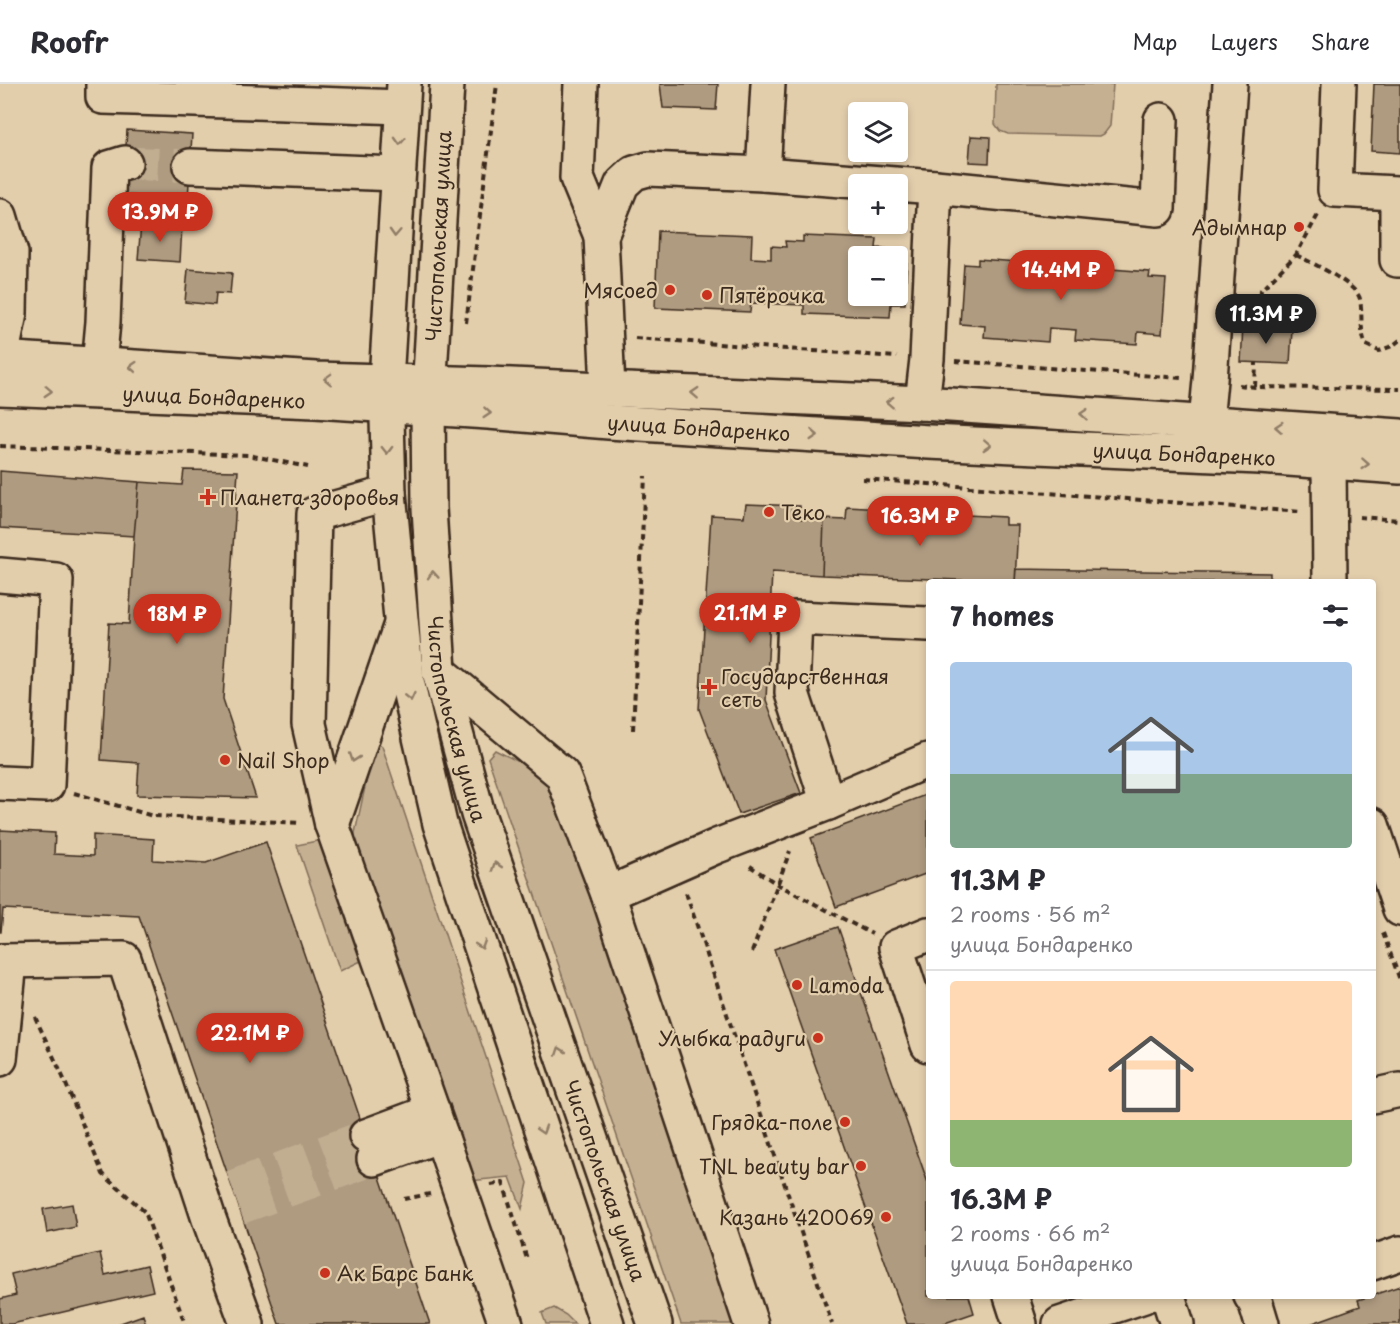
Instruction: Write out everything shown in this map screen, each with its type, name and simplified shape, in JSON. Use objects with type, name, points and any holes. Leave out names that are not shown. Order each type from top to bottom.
[{"type":"street","points":[[103,84],[103,97],[403,96]]},
{"type":"street","name":"Чистопольская улица","points":[[447,84],[429,396],[429,508],[439,671],[478,814],[655,1324]]},
{"type":"street","points":[[581,84],[577,178],[601,236],[608,389]]},
{"type":"street","points":[[763,174],[768,84]]},
{"type":"street","points":[[1174,453],[1206,422],[1230,84]]},
{"type":"street","points":[[1339,84],[1335,190],[1397,194],[1397,260],[1400,260]]},
{"type":"street","name":"Чистопольская улица","points":[[403,96],[386,394],[388,493],[407,681],[440,824],[607,1324]]},
{"type":"street","points":[[601,236],[622,184],[634,173],[648,169],[763,174],[934,187],[1158,209],[1161,120]]},
{"type":"street","points":[[99,365],[103,322],[109,168],[125,163]]},
{"type":"street","points":[[190,166],[398,174]]},
{"type":"street","points":[[922,403],[927,359],[934,187]]},
{"type":"street","points":[[0,216],[10,253],[10,313],[0,368]]},
{"type":"street","name":"улица Бондаренко","points":[[0,368],[99,365],[316,379],[386,394]]},
{"type":"street","name":"улица Бондаренко","points":[[0,368],[119,394],[315,401],[386,394],[429,396],[608,389],[922,403],[1206,422],[1328,446],[1400,466]]},
{"type":"street","name":"улица Бондаренко","points":[[429,396],[488,412],[609,422],[929,442],[1174,453],[1328,446],[1400,436]]},
{"type":"street","points":[[1328,446],[1330,579]]},
{"type":"street","points":[[388,493],[314,514],[309,724],[332,825],[506,1324]]},
{"type":"street","points":[[0,575],[56,580],[47,785],[0,783]]},
{"type":"street","points":[[816,807],[792,693],[795,618],[926,624]]},
{"type":"street","points":[[332,825],[401,624]]},
{"type":"street","points":[[439,671],[562,774],[608,894],[751,1324]]},
{"type":"street","points":[[608,894],[717,846],[926,761]]},
{"type":"street","points":[[1381,842],[1390,917]]},
{"type":"street","points":[[926,935],[896,947],[926,1039]]},
{"type":"street","points":[[0,1059],[5,962],[124,959],[209,1219],[247,1324]]},
{"type":"street","points":[[1376,1095],[1400,1089]]},
{"type":"street","points":[[370,1148],[437,1123]]},
{"type":"street","points":[[1376,1262],[1400,1253]]},
{"type":"street","points":[[1012,1299],[1020,1324]]},
{"type":"street","points":[[1060,1324],[1135,1299]]},
{"type":"street","points":[[1169,1299],[1177,1324]]},
{"type":"path","points":[[466,323],[497,84]]},
{"type":"path","points":[[1258,327],[1261,290],[1296,255],[1322,209]]},
{"type":"path","points":[[1296,255],[1344,281],[1359,296],[1361,334],[1366,345],[1379,351],[1400,340]]},
{"type":"path","points":[[605,336],[1210,380],[1255,387],[1400,389]]},
{"type":"path","points":[[1255,387],[1256,363]]},
{"type":"path","points":[[0,446],[248,456],[308,466]]},
{"type":"path","points":[[633,730],[645,476]]},
{"type":"path","points":[[863,478],[1303,512]]},
{"type":"path","points":[[47,785],[153,816],[332,825]]},
{"type":"path","points":[[752,952],[777,884],[816,807]]},
{"type":"path","points":[[717,846],[777,884],[896,947]]},
{"type":"path","points":[[677,864],[831,1324]]},
{"type":"path","points":[[1390,917],[1400,980]]},
{"type":"path","points":[[34,1013],[63,1077],[102,1174],[145,1212],[185,1324]]},
{"type":"shaded area","points":[[996,84],[1113,84],[1110,126],[1100,136],[1008,134],[1000,131],[995,124]]},
{"type":"shaded area","points":[[375,741],[382,746],[528,1183],[522,1209],[510,1177],[469,1181],[356,857],[355,833]]},
{"type":"shaded area","points":[[495,750],[539,772],[565,799],[742,1324],[681,1324],[488,758]]},
{"type":"shaded area","points":[[327,839],[334,881],[361,961],[340,971],[297,845]]},
{"type":"shaded area","points":[[554,1308],[575,1324],[546,1324],[542,1313]]},
{"type":"building","points":[[660,84],[718,84],[716,110],[663,108]]},
{"type":"building","points":[[1374,84],[1400,84],[1400,153],[1371,151]]},
{"type":"building","points":[[127,130],[192,134],[188,199],[174,198],[174,226],[158,225],[158,197],[123,195]]},
{"type":"building","points":[[971,136],[990,137],[989,163],[969,162]]},
{"type":"building","points":[[141,224],[182,226],[180,262],[138,259]]},
{"type":"building","points":[[658,231],[752,235],[751,258],[771,259],[771,246],[786,247],[785,241],[803,242],[803,236],[877,239],[876,246],[848,246],[848,306],[891,306],[890,317],[804,314],[804,305],[751,303],[750,312],[655,308]]},
{"type":"building","points":[[978,259],[1150,272],[1149,278],[1166,279],[1162,334],[1138,332],[1137,344],[1075,340],[1076,330],[1049,328],[1048,342],[984,337],[985,326],[960,324],[964,264],[978,265]]},
{"type":"building","points":[[188,269],[232,273],[230,294],[216,293],[215,305],[185,302]]},
{"type":"building","points":[[1243,326],[1292,329],[1290,364],[1241,362]]},
{"type":"building","points":[[184,470],[238,471],[223,699],[256,798],[137,795],[139,763],[101,760],[109,623],[129,624],[139,482],[182,485]]},
{"type":"building","points":[[0,471],[139,482],[134,536],[0,528]]},
{"type":"building","points":[[746,504],[800,506],[801,519],[824,519],[822,575],[772,572],[766,700],[801,793],[739,814],[699,709],[711,515],[744,517]]},
{"type":"building","points":[[847,507],[903,510],[902,522],[947,524],[947,514],[1005,517],[1005,525],[1018,525],[1015,579],[822,575],[824,519],[846,520]]},
{"type":"building","points":[[1016,569],[1270,573],[1270,579],[1015,579]]},
{"type":"building","points":[[926,795],[926,874],[836,907],[811,838]]},
{"type":"building","points":[[0,830],[55,833],[54,854],[93,856],[93,835],[154,839],[153,860],[206,863],[266,842],[430,1324],[279,1324],[139,916],[3,909],[0,932]]},
{"type":"building","points":[[838,927],[926,1177],[926,1299],[970,1299],[974,1313],[942,1324],[907,1324],[774,949]]},
{"type":"building","points":[[72,1204],[76,1227],[47,1233],[43,1209]]},
{"type":"building","points":[[100,1253],[105,1275],[147,1265],[153,1291],[12,1324],[0,1324],[0,1299],[16,1295],[11,1274]]},
{"type":"building","points":[[1400,1286],[1400,1324],[1310,1324],[1360,1306],[1358,1300],[1376,1299],[1376,1294]]},
{"type":"building","points":[[143,1315],[146,1324],[118,1324]]},
{"type":"tunnel","points":[[125,163],[190,166]]},
{"type":"tunnel","points":[[232,1187],[366,1136]]},
{"type":"tunnel","points":[[239,1208],[374,1159]]},
{"type":"place","name":"Адымнар","points":[[1299,227]]},
{"type":"place","name":"Мясоед","points":[[670,290]]},
{"type":"place","name":"Пятёрочка","points":[[707,295]]},
{"type":"place","name":"Планета здоровья","points":[[208,497]]},
{"type":"place","name":"Теко","points":[[769,512]]},
{"type":"place","name":"Государственная сеть","points":[[709,687]]},
{"type":"place","name":"Nail Shop","points":[[225,760]]},
{"type":"place","name":"Lamoda","points":[[797,985]]},
{"type":"place","name":"Улыбка радуги","points":[[818,1038]]},
{"type":"place","name":"Грядка-поле","points":[[845,1122]]},
{"type":"place","name":"TNL beauty bar","points":[[861,1166]]},
{"type":"place","name":"Казань 420069","points":[[886,1217]]},
{"type":"place","name":"Ак Барс Банк","points":[[325,1273]]}]
